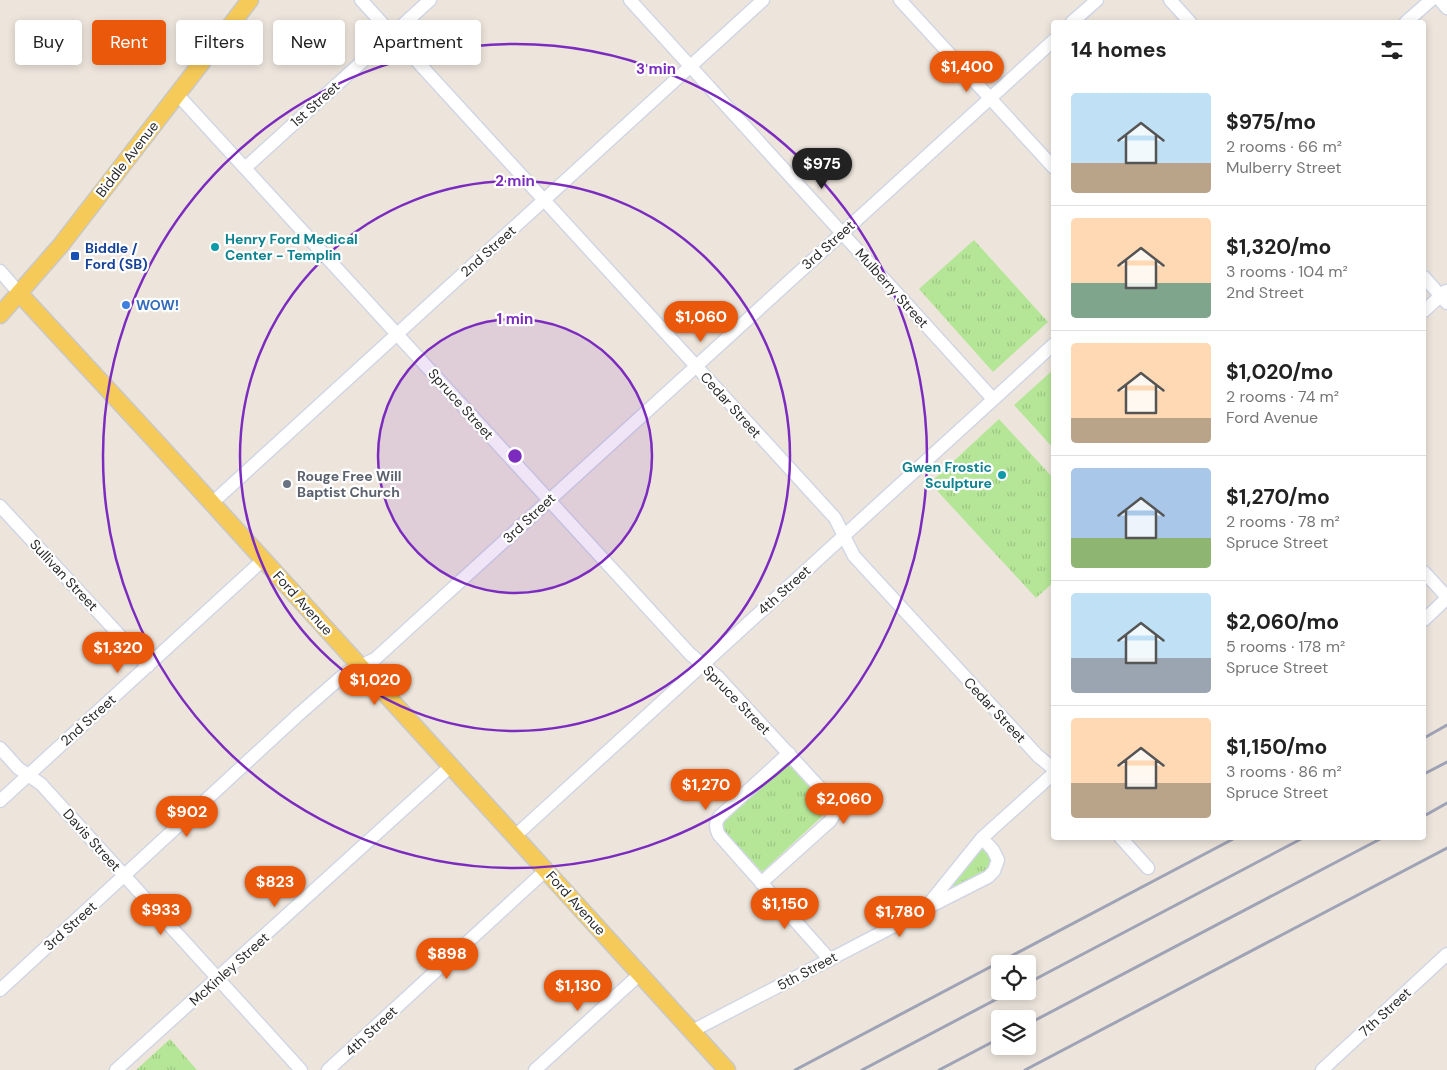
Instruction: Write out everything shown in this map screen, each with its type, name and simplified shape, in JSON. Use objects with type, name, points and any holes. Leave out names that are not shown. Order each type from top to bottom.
[{"type":"main road","name":"Biddle Avenue","points":[[0,315],[61,246],[250,0]]},
{"type":"main road","name":"Ford Avenue","points":[[19,293],[361,666],[727,1070]]},
{"type":"street","name":"Cedar Street","points":[[361,0],[379,20]]},
{"type":"street","name":"1st Street","points":[[408,20],[430,0]]},
{"type":"street","name":"Mulberry Street","points":[[630,0],[993,399]]},
{"type":"street","name":"2nd Street","points":[[212,503],[763,0]]},
{"type":"street","points":[[900,0],[1051,165]]},
{"type":"street","points":[[1074,20],[1097,0]]},
{"type":"street","points":[[1170,0],[1188,20]]},
{"type":"street","points":[[1408,20],[1431,0]]},
{"type":"street","points":[[1440,0],[1447,8]]},
{"type":"street","name":"3rd Street","points":[[0,990],[298,715],[347,672],[375,659],[1051,43]]},
{"type":"street","name":"1st Street","points":[[245,168],[358,65]]},
{"type":"street","name":"Cedar Street","points":[[420,65],[835,518],[854,556],[1038,756],[1051,767]]},
{"type":"street","name":"Spruce Street","points":[[177,94],[690,654],[718,677],[832,801],[834,813],[830,821],[761,883]]},
{"type":"street","name":"Ford Avenue","points":[[0,271],[19,293]]},
{"type":"street","points":[[1426,279],[1445,296],[1426,310]]},
{"type":"street","name":"4th Street","points":[[515,836],[1051,347]]},
{"type":"street","name":"Sullivan Street","points":[[0,506],[148,666]]},
{"type":"street","name":"2nd Street","points":[[0,800],[264,560]]},
{"type":"street","points":[[1426,574],[1447,598],[1426,618]]},
{"type":"street","name":"Davis Street","points":[[0,748],[18,768],[42,784],[301,1070]]},
{"type":"street","points":[[789,753],[720,816],[716,823],[716,829],[718,835],[830,960]]},
{"type":"street","name":"McKinley Street","points":[[116,1070],[451,766]]},
{"type":"street","name":"5th Street","points":[[923,911],[982,838],[1051,776]]},
{"type":"street","name":"5th Street","points":[[692,1031],[988,877],[994,871],[998,860],[993,850],[982,838]]},
{"type":"street","points":[[1123,840],[1148,868]]},
{"type":"street","name":"4th Street","points":[[328,1070],[546,870]]},
{"type":"street","name":"7th Street","points":[[1322,1070],[1447,954]]},
{"type":"street","points":[[535,1070],[640,974]]},
{"type":"green space","points":[[974,240],[1048,322],[993,372],[919,289]]},
{"type":"green space","points":[[1051,372],[1051,446],[1014,405]]},
{"type":"green space","points":[[999,419],[1051,476],[1051,585],[1036,598],[930,483]]},
{"type":"green space","points":[[788,763],[830,809],[762,872],[720,826]]},
{"type":"green space","points":[[982,838],[993,850],[994,871],[923,911]]},
{"type":"green space","points":[[170,1039],[197,1070],[136,1070]]},
{"type":"railway","points":[[1426,737],[1447,725]]},
{"type":"railway","points":[[1426,773],[1447,762]]},
{"type":"railway","points":[[1426,815],[1447,803]]},
{"type":"railway","points":[[795,1070],[1231,840]]},
{"type":"railway","points":[[1036,979],[1299,840]]},
{"type":"railway","points":[[1036,1020],[1378,840]]},
{"type":"railway","points":[[1025,1070],[1447,848]]},
{"type":"railway","points":[[862,1070],[995,1000]]},
{"type":"railway","points":[[939,1070],[991,1043]]},
{"type":"place","name":"Henry Ford Medical Center - Templin","points":[[215,247]]},
{"type":"place","name":"Biddle / Ford (SB)","points":[[75,256]]},
{"type":"place","name":"WOW!","points":[[126,305]]},
{"type":"place","name":"Gwen Frostic Sculpture","points":[[1002,475]]},
{"type":"place","name":"Rouge Free Will Baptist Church","points":[[287,484]]}]
